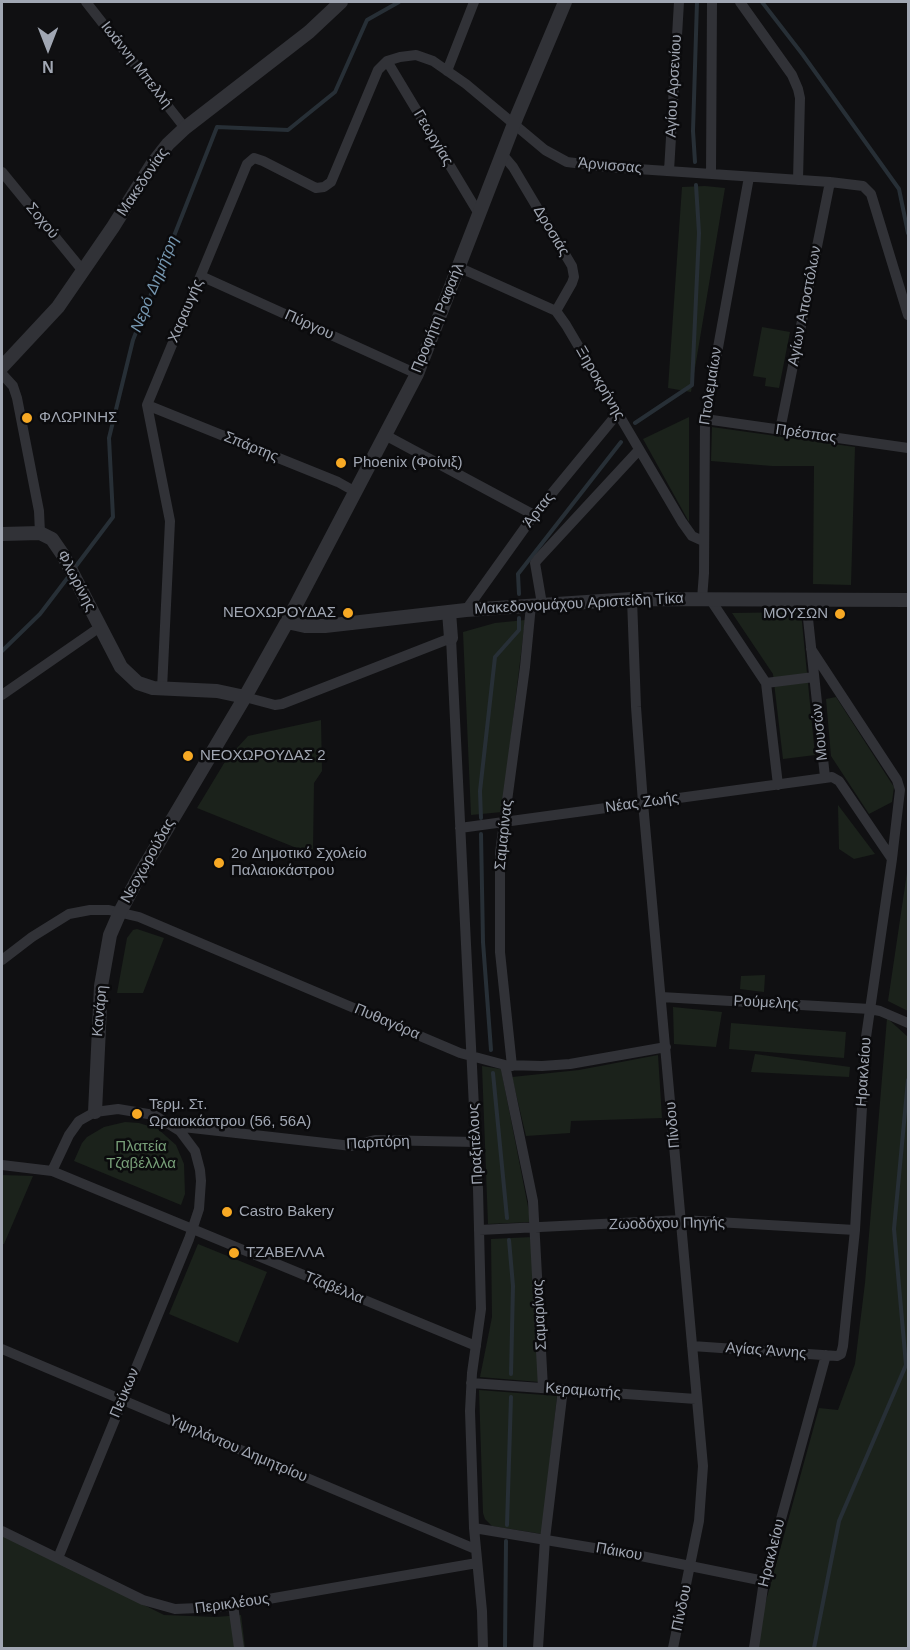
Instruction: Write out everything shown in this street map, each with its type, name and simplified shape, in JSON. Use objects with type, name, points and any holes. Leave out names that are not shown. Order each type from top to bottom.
[{"type":"street","name":"Ιωάννη Μπελλή","points":[[86,2],[185,128]]},
{"type":"street","name":"Μακεδονίας","points":[[2,367],[58,307],[113,227],[153,163],[185,128],[309,32],[341,2]]},
{"type":"street","points":[[447,71],[474,2]]},
{"type":"street","name":"Προφήτη Ραφαήλ","points":[[287,622],[417,374],[514,123],[565,2]]},
{"type":"street","name":"Αγίου Αρσενίου","points":[[669,171],[679,2]]},
{"type":"street","points":[[711,174],[712,2]]},
{"type":"street","points":[[740,2],[792,75],[798,89],[798,180]]},
{"type":"street","name":"Άρνισσας","points":[[387,61],[420,55],[433,61],[514,123],[545,150],[567,162],[863,186],[868,189],[909,315]]},
{"type":"street","name":"Γεωργίας","points":[[387,61],[479,214]]},
{"type":"street","name":"Χαραυγής","points":[[147,405],[247,164],[254,158],[263,161],[316,188],[324,187],[331,182],[378,70],[387,61]]},
{"type":"street","name":"Δροσιάς","points":[[502,154],[513,167],[572,266],[574,277],[572,283],[556,311]]},
{"type":"street","name":"Σοχού","points":[[2,172],[83,271]]},
{"type":"street","name":"Πτολεμαίων","points":[[706,599],[703,541],[705,419],[749,177]]},
{"type":"street","name":"Αγίων Αποστόλων","points":[[780,430],[830,182]]},
{"type":"street","points":[[458,267],[556,311]]},
{"type":"street","name":"Πύργου","points":[[201,276],[417,374]]},
{"type":"street","name":"Ξηροκρήνης","points":[[556,311],[689,533],[703,541]]},
{"type":"street","points":[[2,374],[13,386],[17,398],[39,511],[40,533],[2,534]]},
{"type":"street","points":[[147,405],[170,522],[162,689]]},
{"type":"street","name":"Σπάρτης","points":[[147,405],[338,482],[354,491]]},
{"type":"street","name":"Άρτας","points":[[466,610],[534,515],[618,413]]},
{"type":"street","name":"Πρέσπας","points":[[705,419],[909,448]]},
{"type":"street","points":[[385,435],[534,515]]},
{"type":"street","name":"Άρτας","points":[[536,604],[536,563],[538,559],[638,451]]},
{"type":"street","name":"Φλωρίνης","points":[[40,533],[52,539],[63,555],[121,667],[129,676],[145,686],[162,689],[218,691],[245,697]]},
{"type":"street","name":"Μακεδονομάχου Αριστείδη Τίκα","points":[[287,622],[305,626],[325,626],[466,610],[632,599],[909,600]]},
{"type":"street","name":"Πίνδου","points":[[632,599],[636,707],[643,803],[702,1450],[701,1509],[673,1648]]},
{"type":"street","points":[[706,599],[766,683],[778,785]]},
{"type":"street","name":"Μουσών","points":[[806,600],[825,777],[832,777],[840,781],[892,859]]},
{"type":"street","name":"Σαμαρίνας","points":[[536,604],[500,853],[500,952],[509,1065],[536,1228],[543,1388]]},
{"type":"street","points":[[245,697],[275,705],[282,704],[450,638],[449,612]]},
{"type":"street","name":"Νεοχωρούδας","points":[[2,960],[69,914],[90,910],[120,912],[287,622]]},
{"type":"street","points":[[2,695],[100,627]]},
{"type":"street","name":"Πραξιτέλους","points":[[450,638],[479,1230],[481,1309],[471,1383],[470,1411],[475,1549],[482,1611],[483,1648]]},
{"type":"street","name":"Μουσών","points":[[811,649],[897,780],[900,790]]},
{"type":"street","points":[[766,683],[814,677]]},
{"type":"street","name":"Νέας Ζωής","points":[[460,828],[825,777]]},
{"type":"street","name":"Ηρακλείου","points":[[840,1355],[843,1346],[855,1230],[865,1050],[900,790]]},
{"type":"street","name":"Πυθαγόρα","points":[[120,912],[139,917],[472,1057],[509,1065],[562,1065],[666,1047]]},
{"type":"street","name":"Κανάρη","points":[[94,1112],[101,986],[111,935],[120,912]]},
{"type":"street","name":"Ρούμελης","points":[[661,997],[870,1009],[909,1023]]},
{"type":"street","points":[[52,1171],[72,1129],[94,1112],[118,1109],[154,1115],[173,1126],[190,1143],[200,1170],[199,1209],[193,1229]]},
{"type":"street","name":"Παρπόρη","points":[[173,1126],[352,1146],[375,1140],[476,1142]]},
{"type":"street","name":"Τζαβέλλα","points":[[2,1165],[52,1171],[476,1346]]},
{"type":"street","name":"Ζωοδόχου Πηγής","points":[[479,1230],[682,1220],[855,1230]]},
{"type":"street","name":"Πεύκων","points":[[58,1558],[193,1229]]},
{"type":"street","name":"Αγίας Άννης","points":[[692,1346],[840,1355]]},
{"type":"street","name":"Υψηλάντου Δημητρίου","points":[[2,1349],[475,1549]]},
{"type":"street","name":"Ηρακλείου","points":[[754,1648],[764,1581],[826,1355]]},
{"type":"street","name":"Κεραμωτής","points":[[471,1383],[696,1399]]},
{"type":"street","points":[[538,1648],[545,1539],[563,1389]]},
{"type":"street","name":"Πάικου","points":[[474,1528],[545,1539],[764,1581]]},
{"type":"street","name":"Περικλέους","points":[[2,1531],[143,1600],[163,1607],[200,1609],[233,1605],[477,1563]]},
{"type":"street","points":[[233,1605],[239,1648]]},
{"type":"green space","points":[[682,187],[725,188],[691,392],[668,388]]},
{"type":"green space","points":[[762,327],[790,332],[779,388],[765,386],[766,378],[753,376]]},
{"type":"green space","points":[[689,417],[689,522],[643,439]]},
{"type":"green space","points":[[712,427],[855,447],[851,585],[813,584],[814,466],[772,466],[711,461]]},
{"type":"green space","points":[[801,612],[815,755],[783,759],[773,674],[732,613]]},
{"type":"green space","points":[[525,620],[502,812],[471,815],[463,632],[495,623]]},
{"type":"green space","points":[[836,697],[894,787],[892,802],[869,814],[831,756],[826,699]]},
{"type":"green space","points":[[321,720],[322,771],[314,783],[313,849],[309,853],[197,808],[226,760],[248,736]]},
{"type":"green space","points":[[838,805],[875,854],[854,859],[839,849]]},
{"type":"green space","points":[[908,866],[908,1011],[888,1001]]},
{"type":"green space","points":[[137,929],[164,938],[143,993],[117,993],[127,938],[133,930]]},
{"type":"green space","points":[[765,975],[764,992],[740,989],[741,976]]},
{"type":"green space","points":[[673,1007],[722,1012],[716,1047],[674,1044]]},
{"type":"green space","points":[[887,1018],[908,1037],[908,1648],[753,1648],[819,1408],[838,1410],[855,1364],[865,1283]]},
{"type":"green space","points":[[731,1023],[846,1032],[844,1058],[729,1049]]},
{"type":"green space","points":[[755,1054],[850,1067],[849,1077],[751,1072]]},
{"type":"green space","points":[[658,1055],[662,1118],[571,1121],[570,1133],[526,1136],[512,1077],[579,1070]]},
{"type":"green space","points":[[482,1066],[501,1069],[531,1222],[488,1224]]},
{"type":"green space","name":"Πλατεία Τζαβέλλλα","points":[[125,1122],[139,1123],[158,1129],[176,1145],[184,1164],[185,1194],[181,1205],[74,1161],[87,1137],[104,1127]]},
{"type":"green space","points":[[2,1175],[33,1176],[4,1244],[2,1244]]},
{"type":"green space","points":[[532,1237],[539,1382],[480,1377],[492,1317],[491,1239]]},
{"type":"green space","points":[[198,1244],[267,1272],[238,1343],[169,1314]]},
{"type":"green space","points":[[479,1390],[557,1396],[542,1534],[492,1526],[485,1519]]},
{"type":"green space","points":[[2,1534],[164,1615],[216,1617],[241,1615],[245,1648],[2,1648]]},
{"type":"waterway","name":"Νερό Δημήτρη","points":[[73,570],[113,517],[109,438],[133,340],[217,127],[288,130],[335,92],[367,20],[399,2]]},
{"type":"waterway","points":[[695,162],[693,131],[697,2]]},
{"type":"waterway","points":[[762,2],[899,189],[908,233]]},
{"type":"waterway","points":[[635,423],[692,385],[699,233],[696,185]]},
{"type":"waterway","points":[[519,594],[518,574],[621,442]]},
{"type":"waterway","name":"Νερό Δημήτρη","points":[[2,651],[40,614],[69,576]]},
{"type":"waterway","points":[[481,818],[480,791],[495,657],[519,630],[519,618]]},
{"type":"waterway","points":[[481,834],[483,942],[491,1050]]},
{"type":"waterway","points":[[493,1073],[507,1218]]},
{"type":"waterway","points":[[814,1648],[839,1521],[906,1365],[894,1229],[908,1080]]},
{"type":"waterway","points":[[509,1240],[513,1286],[511,1374]]},
{"type":"waterway","points":[[507,1525],[511,1397]]},
{"type":"waterway","points":[[505,1648],[506,1541]]},
{"type":"place","name":"ΦΛΩΡΙΝΗΣ","points":[[27,418]]},
{"type":"place","name":"Phoenix (Φοίνιξ)","points":[[341,463]]},
{"type":"place","name":"ΝΕΟΧΩΡΟΥΔΑΣ","points":[[348,613]]},
{"type":"place","name":"ΜΟΥΣΩΝ","points":[[840,614]]},
{"type":"place","name":"ΝΕΟΧΩΡΟΥΔΑΣ 2","points":[[188,756]]},
{"type":"place","name":"2ο Δημοτικό Σχολείο Παλαιοκάστρου","points":[[219,863]]},
{"type":"place","name":"Τερμ. Στ. Ωραιοκάστρου (56, 56Α)","points":[[137,1114]]},
{"type":"place","name":"Castro Bakery","points":[[227,1212]]},
{"type":"place","name":"ΤΖΑΒΕΛΛΑ","points":[[234,1253]]}]
